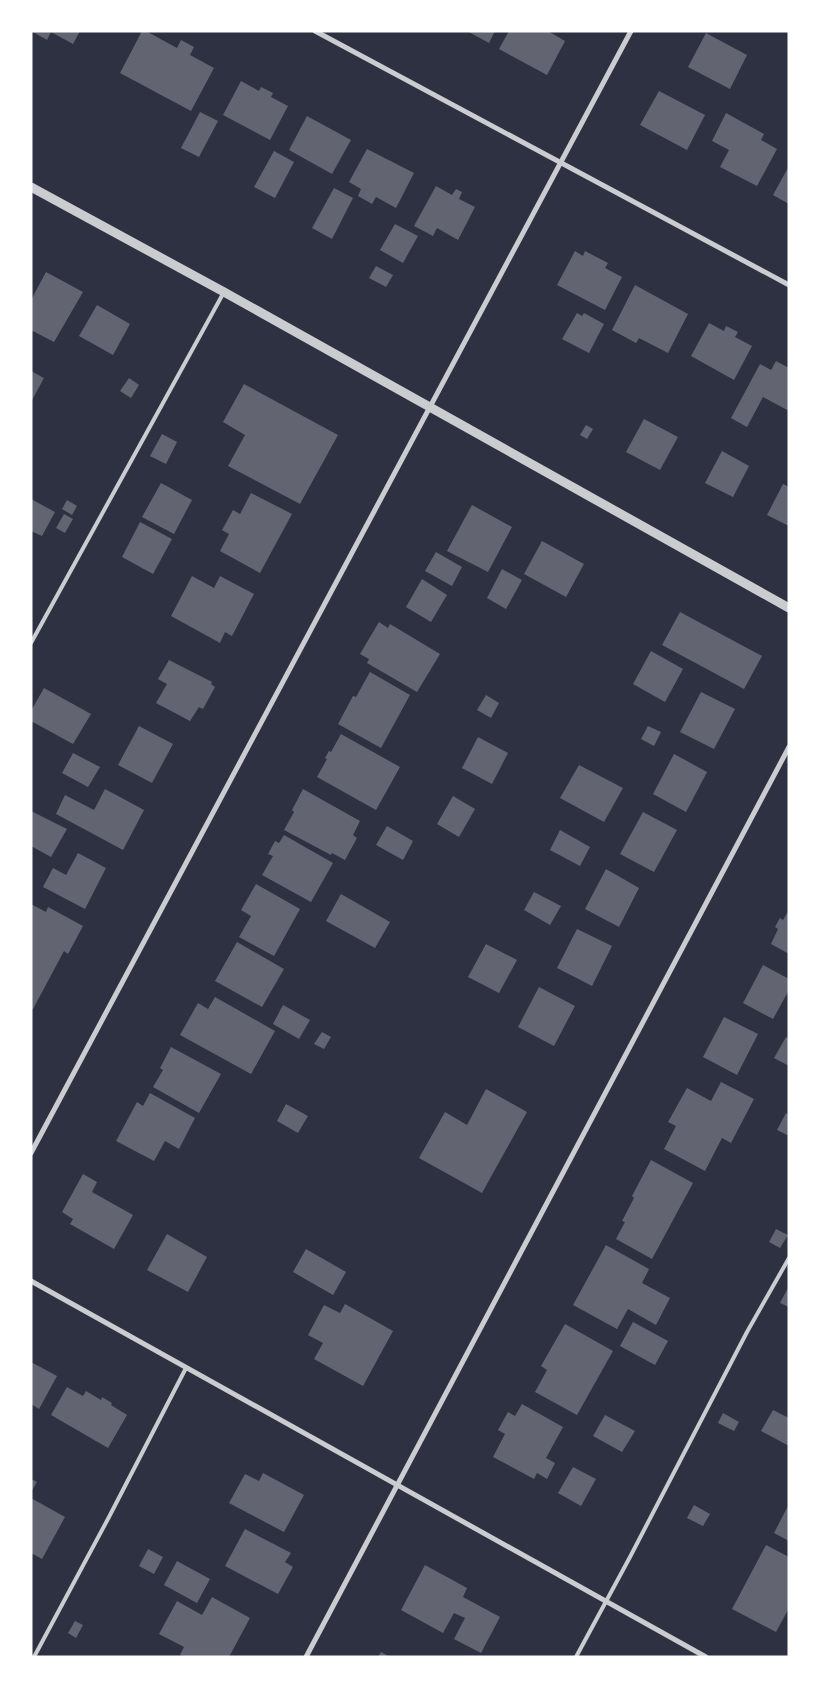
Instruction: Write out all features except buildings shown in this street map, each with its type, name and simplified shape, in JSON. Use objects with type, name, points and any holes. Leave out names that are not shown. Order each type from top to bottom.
[{"type":"street","points":[[315,31],[789,284]]},
{"type":"street","points":[[31,1153],[630,31]]},
{"type":"street","points":[[31,187],[224,292],[789,608]]},
{"type":"street","points":[[306,1657],[789,747]]},
{"type":"street","points":[[31,1281],[706,1657]]},
{"type":"lane","points":[[31,643],[224,292]]},
{"type":"lane","points":[[576,1657],[747,1332],[789,1258]]},
{"type":"lane","points":[[34,1657],[186,1368]]}]
